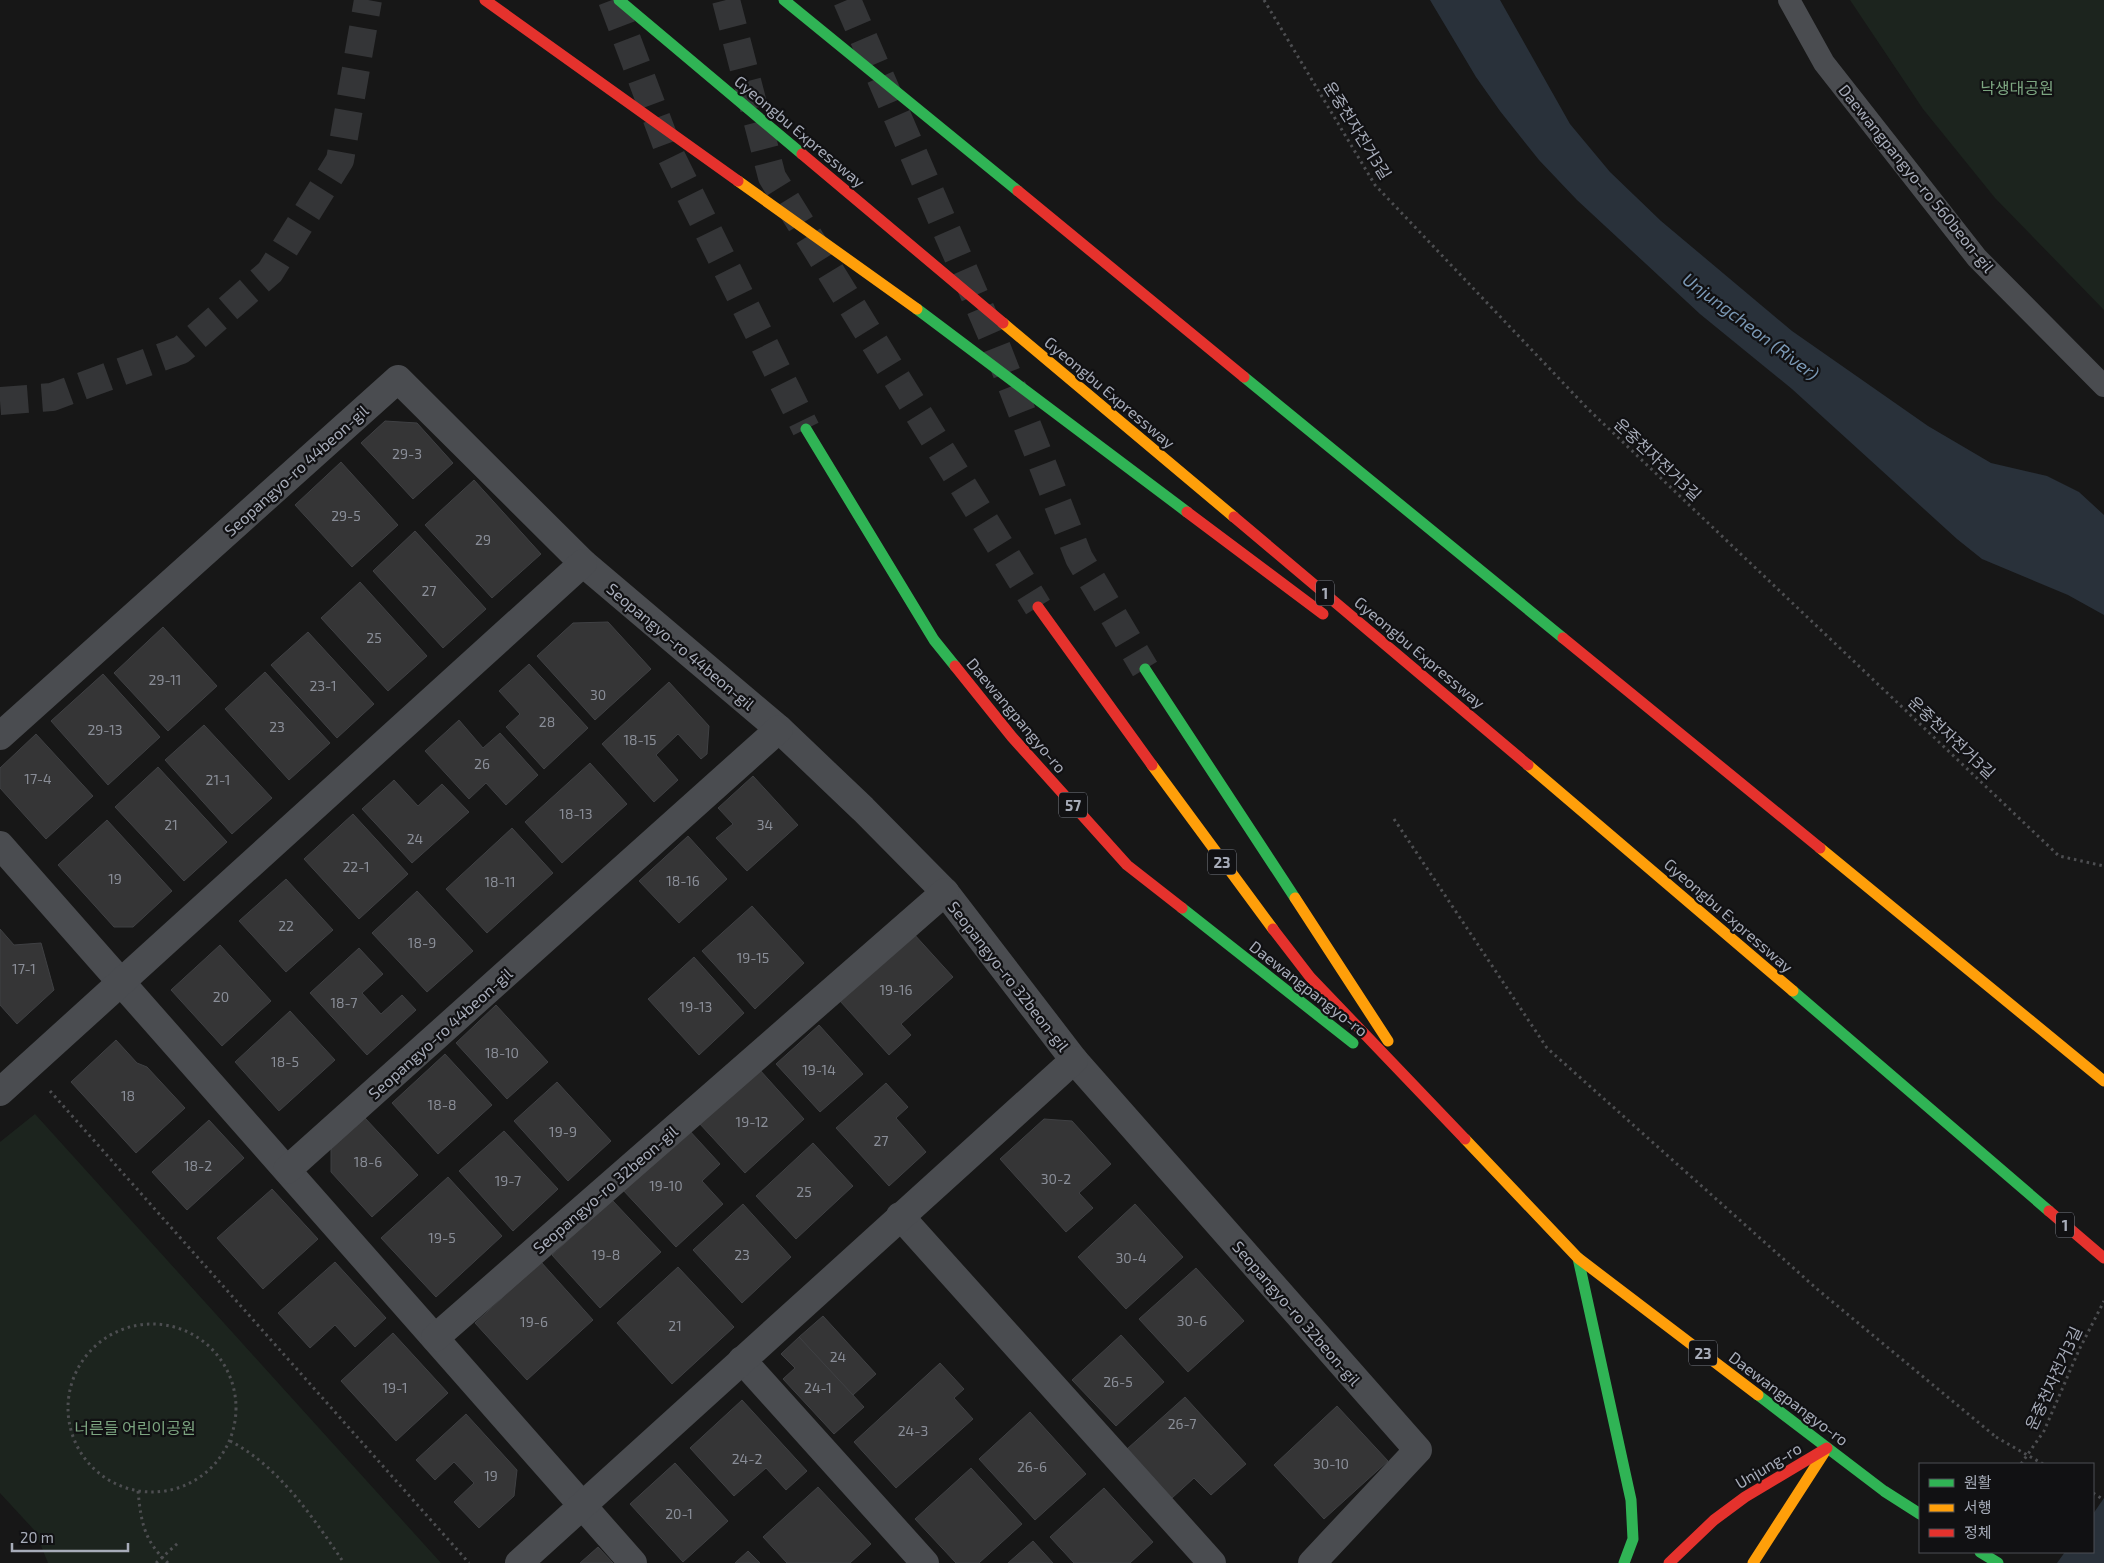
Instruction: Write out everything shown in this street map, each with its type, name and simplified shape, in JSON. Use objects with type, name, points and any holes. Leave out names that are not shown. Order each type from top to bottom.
[{"type":"main road","points":[[486,0],[886,286],[1334,622]]},
{"type":"main road","name":"Gyeongbu Expressway","points":[[618,0],[1573,803],[2104,1258]]},
{"type":"main road","points":[[784,0],[2104,1081]]},
{"type":"main road","name":"Daewangpangyo-ro","points":[[806,429],[934,640],[1012,737],[1127,865],[1427,1101]]},
{"type":"main road","name":"Daewangpangyo-ro","points":[[1038,607],[1214,851],[1310,977],[1578,1258],[1884,1491],[1919,1513]]},
{"type":"main road","name":"Daewangpangyo-ro","points":[[1145,670],[1427,1101]]},
{"type":"main road","points":[[1398,670],[1573,803]]},
{"type":"main road","points":[[1578,1258],[1631,1500],[1633,1538],[1624,1563]]},
{"type":"main road","name":"Unjung-ro","points":[[1670,1563],[1714,1520],[1746,1497],[1827,1448]]},
{"type":"main road","name":"Unjung-ro","points":[[1753,1563],[1827,1448]]},
{"type":"main road","points":[[1982,1553],[1998,1563]]},
{"type":"street","name":"Seopangyo-ro 44beon-gil","points":[[0,736],[398,379],[583,563],[779,729],[863,809]]},
{"type":"street","points":[[0,1092],[583,563]]},
{"type":"street","name":"Seopangyo-ro 44beon-gil","points":[[286,1170],[779,729]]},
{"type":"street","name":"Seopangyo-ro 32beon-gil","points":[[863,809],[945,892],[1074,1060],[1418,1450],[1312,1563]]},
{"type":"street","points":[[0,845],[633,1563]]},
{"type":"street","name":"Seopangyo-ro 32beon-gil","points":[[434,1338],[945,892]]},
{"type":"street","name":"Seopangyo-ro 32beon-gil","points":[[519,1563],[1074,1060]]},
{"type":"street","points":[[900,1216],[1212,1563]]},
{"type":"street","points":[[742,1360],[925,1563]]},
{"type":"lane","name":"Daewangpangyo-ro 560beon-gil","points":[[1789,0],[1824,63],[1977,258],[2104,386]]},
{"type":"path","name":"운중천자전거3길","points":[[1264,0],[1375,185],[1588,409],[2060,856],[2104,866]]},
{"type":"path","points":[[1394,819],[1547,1048],[1816,1289],[1996,1437],[2040,1463]]},
{"type":"path","points":[[28,1067],[469,1563]]},
{"type":"path","name":"운중천자전거3길","points":[[2022,1463],[2044,1431],[2079,1350],[2104,1301]]},
{"type":"path","points":[[145,1323],[174,1326],[201,1338],[221,1358],[234,1384],[237,1413],[230,1441],[215,1464],[194,1481],[169,1491],[138,1491],[116,1485],[94,1470],[77,1448],[68,1423],[68,1396],[76,1370],[93,1347],[117,1330],[145,1323]]},
{"type":"path","points":[[230,1441],[240,1446],[290,1488],[344,1563]]},
{"type":"path","points":[[138,1491],[141,1523],[154,1552],[168,1563]]},
{"type":"path","points":[[156,1563],[178,1543]]},
{"type":"green space","name":"낙생대공원","points":[[1850,0],[2104,0],[2104,310],[1995,198],[1923,109]]},
{"type":"green space","name":"너른들 어린이공원","points":[[35,1114],[441,1563],[48,1563],[35,1531],[0,1493],[0,1142]]},
{"type":"water","name":"Unjungcheon (River)","points":[[1430,0],[1500,0],[1570,124],[1610,172],[1661,221],[1792,331],[1928,426],[1991,463],[2047,476],[2079,492],[2104,515],[2104,615],[2068,595],[1982,559],[1957,539],[1792,389],[1700,314],[1577,200],[1539,160],[1476,77]]},
{"type":"water","points":[[2104,1498],[2104,1563],[2057,1563],[2064,1553],[2094,1553],[2094,1513]]},
{"type":"building","points":[[385,421],[417,423],[453,463],[413,499],[361,443]]},
{"type":"building","points":[[341,462],[398,525],[352,567],[295,505]]},
{"type":"building","points":[[474,480],[541,554],[492,598],[425,525]]},
{"type":"building","points":[[415,531],[486,609],[443,648],[373,571]]},
{"type":"building","points":[[360,582],[427,656],[388,691],[321,618]]},
{"type":"building","points":[[608,622],[651,669],[595,720],[537,656],[573,623]]},
{"type":"building","points":[[163,627],[217,686],[168,731],[114,673]]},
{"type":"building","points":[[308,632],[374,704],[337,738],[271,665]]},
{"type":"building","points":[[529,664],[588,728],[544,769],[506,727],[520,714],[499,691]]},
{"type":"building","points":[[265,672],[330,743],[289,780],[225,709]]},
{"type":"building","points":[[103,674],[160,737],[108,785],[51,721]]},
{"type":"building","points":[[669,682],[709,726],[707,754],[701,759],[678,734],[656,755],[678,780],[654,802],[602,744]]},
{"type":"building","points":[[459,720],[483,748],[500,733],[538,775],[506,805],[486,783],[469,799],[425,751]]},
{"type":"building","points":[[204,725],[272,798],[232,834],[165,760]]},
{"type":"building","points":[[36,734],[93,796],[46,839],[0,788],[0,768]]},
{"type":"building","points":[[590,763],[627,804],[562,863],[525,822]]},
{"type":"building","points":[[158,767],[227,842],[184,881],[115,807]]},
{"type":"building","points":[[753,776],[798,825],[747,871],[716,838],[733,824],[718,808]]},
{"type":"building","points":[[394,780],[418,806],[442,784],[469,812],[412,863],[362,809]]},
{"type":"building","points":[[353,814],[408,874],[359,919],[304,859]]},
{"type":"building","points":[[107,820],[172,891],[133,927],[114,927],[58,865]]},
{"type":"building","points":[[512,828],[553,873],[487,933],[446,889]]},
{"type":"building","points":[[688,836],[727,879],[679,923],[639,881]]},
{"type":"building","points":[[286,879],[333,930],[286,972],[239,921]]},
{"type":"building","points":[[417,891],[473,951],[427,992],[372,933]]},
{"type":"building","points":[[752,906],[804,963],[755,1009],[702,951]]},
{"type":"building","points":[[0,929],[14,945],[41,943],[54,990],[17,1024],[0,1005]]},
{"type":"building","points":[[913,933],[953,977],[901,1024],[911,1035],[889,1055],[840,1001]]},
{"type":"building","points":[[220,945],[271,1001],[222,1046],[171,990]]},
{"type":"building","points":[[359,948],[383,974],[362,993],[381,1014],[402,995],[416,1010],[367,1055],[310,993]]},
{"type":"building","points":[[694,957],[744,1013],[699,1055],[648,999]]},
{"type":"building","points":[[496,1005],[548,1062],[507,1099],[456,1043]]},
{"type":"building","points":[[290,1011],[335,1060],[279,1111],[235,1062]]},
{"type":"building","points":[[819,1025],[863,1074],[820,1112],[776,1064]]},
{"type":"building","points":[[116,1040],[137,1063],[147,1067],[185,1108],[136,1153],[71,1082]]},
{"type":"building","points":[[445,1054],[492,1105],[438,1154],[392,1103]]},
{"type":"building","points":[[759,1069],[804,1119],[745,1173],[699,1123]]},
{"type":"building","points":[[557,1082],[611,1141],[568,1181],[514,1121]]},
{"type":"building","points":[[886,1083],[908,1107],[896,1118],[926,1152],[889,1186],[836,1128]]},
{"type":"building","points":[[365,1118],[418,1175],[372,1217],[331,1172],[331,1149]]},
{"type":"building","points":[[1044,1119],[1072,1121],[1111,1164],[1079,1193],[1093,1208],[1066,1232],[1000,1159]]},
{"type":"building","points":[[209,1120],[244,1158],[187,1210],[152,1172]]},
{"type":"building","points":[[688,1129],[720,1164],[702,1181],[723,1204],[676,1247],[622,1189]]},
{"type":"building","points":[[504,1131],[558,1189],[513,1231],[459,1171]]},
{"type":"building","points":[[813,1143],[853,1186],[796,1239],[756,1196]]},
{"type":"building","points":[[448,1177],[502,1236],[436,1297],[381,1238]]},
{"type":"building","points":[[272,1189],[318,1239],[263,1289],[217,1238]]},
{"type":"building","points":[[612,1200],[661,1252],[600,1308],[552,1255]]},
{"type":"building","points":[[743,1204],[791,1257],[742,1303],[693,1250]]},
{"type":"building","points":[[1135,1204],[1183,1257],[1126,1309],[1078,1257]]},
{"type":"building","points":[[335,1262],[386,1318],[355,1347],[335,1325],[310,1348],[278,1313]]},
{"type":"building","points":[[541,1262],[593,1320],[527,1380],[475,1323]]},
{"type":"building","points":[[678,1267],[734,1327],[672,1384],[617,1323]]},
{"type":"building","points":[[1196,1268],[1244,1321],[1188,1372],[1139,1319]]},
{"type":"building","points":[[823,1316],[876,1374],[853,1395],[799,1337]]},
{"type":"building","points":[[393,1333],[448,1393],[396,1441],[341,1381]]},
{"type":"building","points":[[1121,1335],[1164,1382],[1116,1426],[1072,1380]]},
{"type":"building","points":[[799,1337],[864,1407],[834,1434],[783,1379],[795,1368],[781,1354]]},
{"type":"building","points":[[940,1363],[964,1389],[954,1398],[973,1419],[896,1488],[854,1442]]},
{"type":"building","points":[[1185,1397],[1246,1464],[1211,1495],[1194,1478],[1172,1498],[1127,1449]]},
{"type":"building","points":[[742,1400],[807,1471],[786,1490],[766,1468],[734,1496],[690,1448]]},
{"type":"building","points":[[1337,1406],[1388,1461],[1324,1519],[1274,1465]]},
{"type":"building","points":[[1030,1412],[1086,1474],[1035,1520],[979,1459]]},
{"type":"building","points":[[466,1414],[517,1470],[514,1496],[479,1528],[454,1502],[474,1483],[454,1462],[435,1480],[416,1460]]},
{"type":"building","points":[[675,1463],[728,1521],[683,1562],[630,1504]]},
{"type":"building","points":[[971,1468],[1022,1524],[979,1563],[956,1563],[915,1519]]},
{"type":"building","points":[[818,1487],[871,1544],[850,1563],[787,1563],[763,1537]]},
{"type":"building","points":[[1104,1488],[1153,1542],[1130,1563],[1074,1563],[1050,1537]]},
{"type":"building","points":[[1033,1541],[1053,1563],[1008,1563]]},
{"type":"building","points":[[598,1547],[613,1563],[580,1563]]},
{"type":"building","points":[[748,1551],[760,1563],[735,1563]]},
{"type":"tunnel","points":[[0,401],[52,397],[181,350],[270,272],[340,160],[368,0]]},
{"type":"tunnel","points":[[612,0],[670,154],[806,429]]},
{"type":"tunnel","points":[[726,0],[772,177],[1038,607]]},
{"type":"tunnel","points":[[847,0],[993,338],[1079,558],[1145,669]]},
{"type":"traffic: fast","points":[[619,0],[802,154]]},
{"type":"traffic: fast","points":[[784,0],[1018,191]]},
{"type":"traffic: fast","points":[[917,309],[1187,512]]},
{"type":"traffic: fast","points":[[1244,377],[1563,638]]},
{"type":"traffic: fast","points":[[806,429],[934,640],[955,666]]},
{"type":"traffic: fast","points":[[1145,669],[1295,898]]},
{"type":"traffic: fast","points":[[1182,908],[1353,1043]]},
{"type":"traffic: fast","points":[[1793,991],[2049,1211]]},
{"type":"traffic: fast","points":[[1578,1258],[1631,1500],[1633,1539],[1624,1563]]},
{"type":"traffic: fast","points":[[1758,1395],[1884,1491],[1919,1513]]},
{"type":"traffic: fast","points":[[1982,1553],[1998,1563]]},
{"type":"traffic: slow","points":[[738,181],[917,309]]},
{"type":"traffic: slow","points":[[1003,323],[1234,517]]},
{"type":"traffic: slow","points":[[1152,765],[1273,929]]},
{"type":"traffic: slow","points":[[1528,765],[1793,991]]},
{"type":"traffic: slow","points":[[1820,848],[2104,1081]]},
{"type":"traffic: slow","points":[[1295,898],[1388,1041]]},
{"type":"traffic: slow","points":[[1465,1139],[1578,1258],[1758,1395]]},
{"type":"traffic: slow","points":[[1753,1563],[1824,1453]]},
{"type":"traffic: jam","points":[[485,0],[738,181]]},
{"type":"traffic: jam","points":[[802,154],[1003,323]]},
{"type":"traffic: jam","points":[[1018,191],[1244,377]]},
{"type":"traffic: jam","points":[[1187,512],[1323,614]]},
{"type":"traffic: jam","points":[[1234,517],[1528,765]]},
{"type":"traffic: jam","points":[[1038,607],[1152,765]]},
{"type":"traffic: jam","points":[[1563,638],[1820,848]]},
{"type":"traffic: jam","points":[[955,666],[1012,737],[1127,865],[1182,908]]},
{"type":"traffic: jam","points":[[1273,929],[1310,977],[1465,1139]]},
{"type":"traffic: jam","points":[[2049,1211],[2104,1258]]},
{"type":"traffic: jam","points":[[1669,1563],[1714,1520],[1745,1497],[1827,1448]]}]
